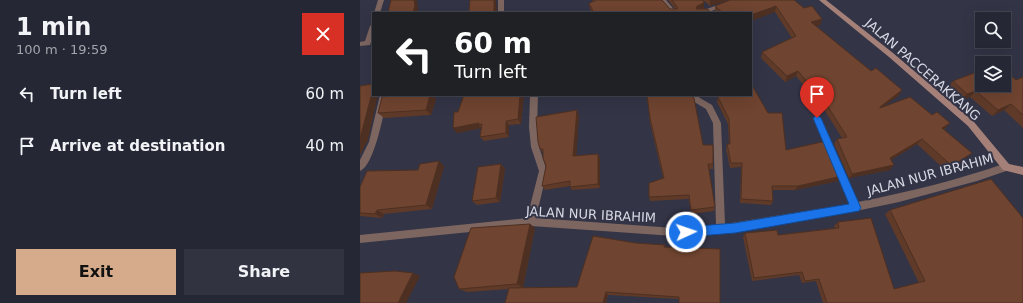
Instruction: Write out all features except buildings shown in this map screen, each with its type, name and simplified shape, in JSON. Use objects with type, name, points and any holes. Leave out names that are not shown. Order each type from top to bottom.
[{"type":"main road","name":"JALAN PACCERAKKANG","points":[[822,0],[891,55],[971,124],[1006,167]]},
{"type":"main road","points":[[1006,167],[1023,171]]},
{"type":"street","points":[[377,12],[381,0]]},
{"type":"street","points":[[501,0],[501,12]]},
{"type":"street","points":[[663,0],[673,12]]},
{"type":"street","points":[[703,12],[738,0]]},
{"type":"street","points":[[360,44],[370,42],[372,31]]},
{"type":"street","points":[[360,167],[370,149],[384,96]]},
{"type":"street","points":[[531,222],[543,171],[535,147],[533,127],[534,96]]},
{"type":"street","points":[[691,96],[709,106],[717,123],[721,229]]},
{"type":"street","points":[[817,118],[856,208]]},
{"type":"street","name":"JALAN NUR IBRAHIM","points":[[360,239],[531,222],[674,232],[721,229],[856,208],[977,177],[1006,167]]},
{"type":"route","points":[[686,232],[735,228],[856,208],[817,118]]}]
